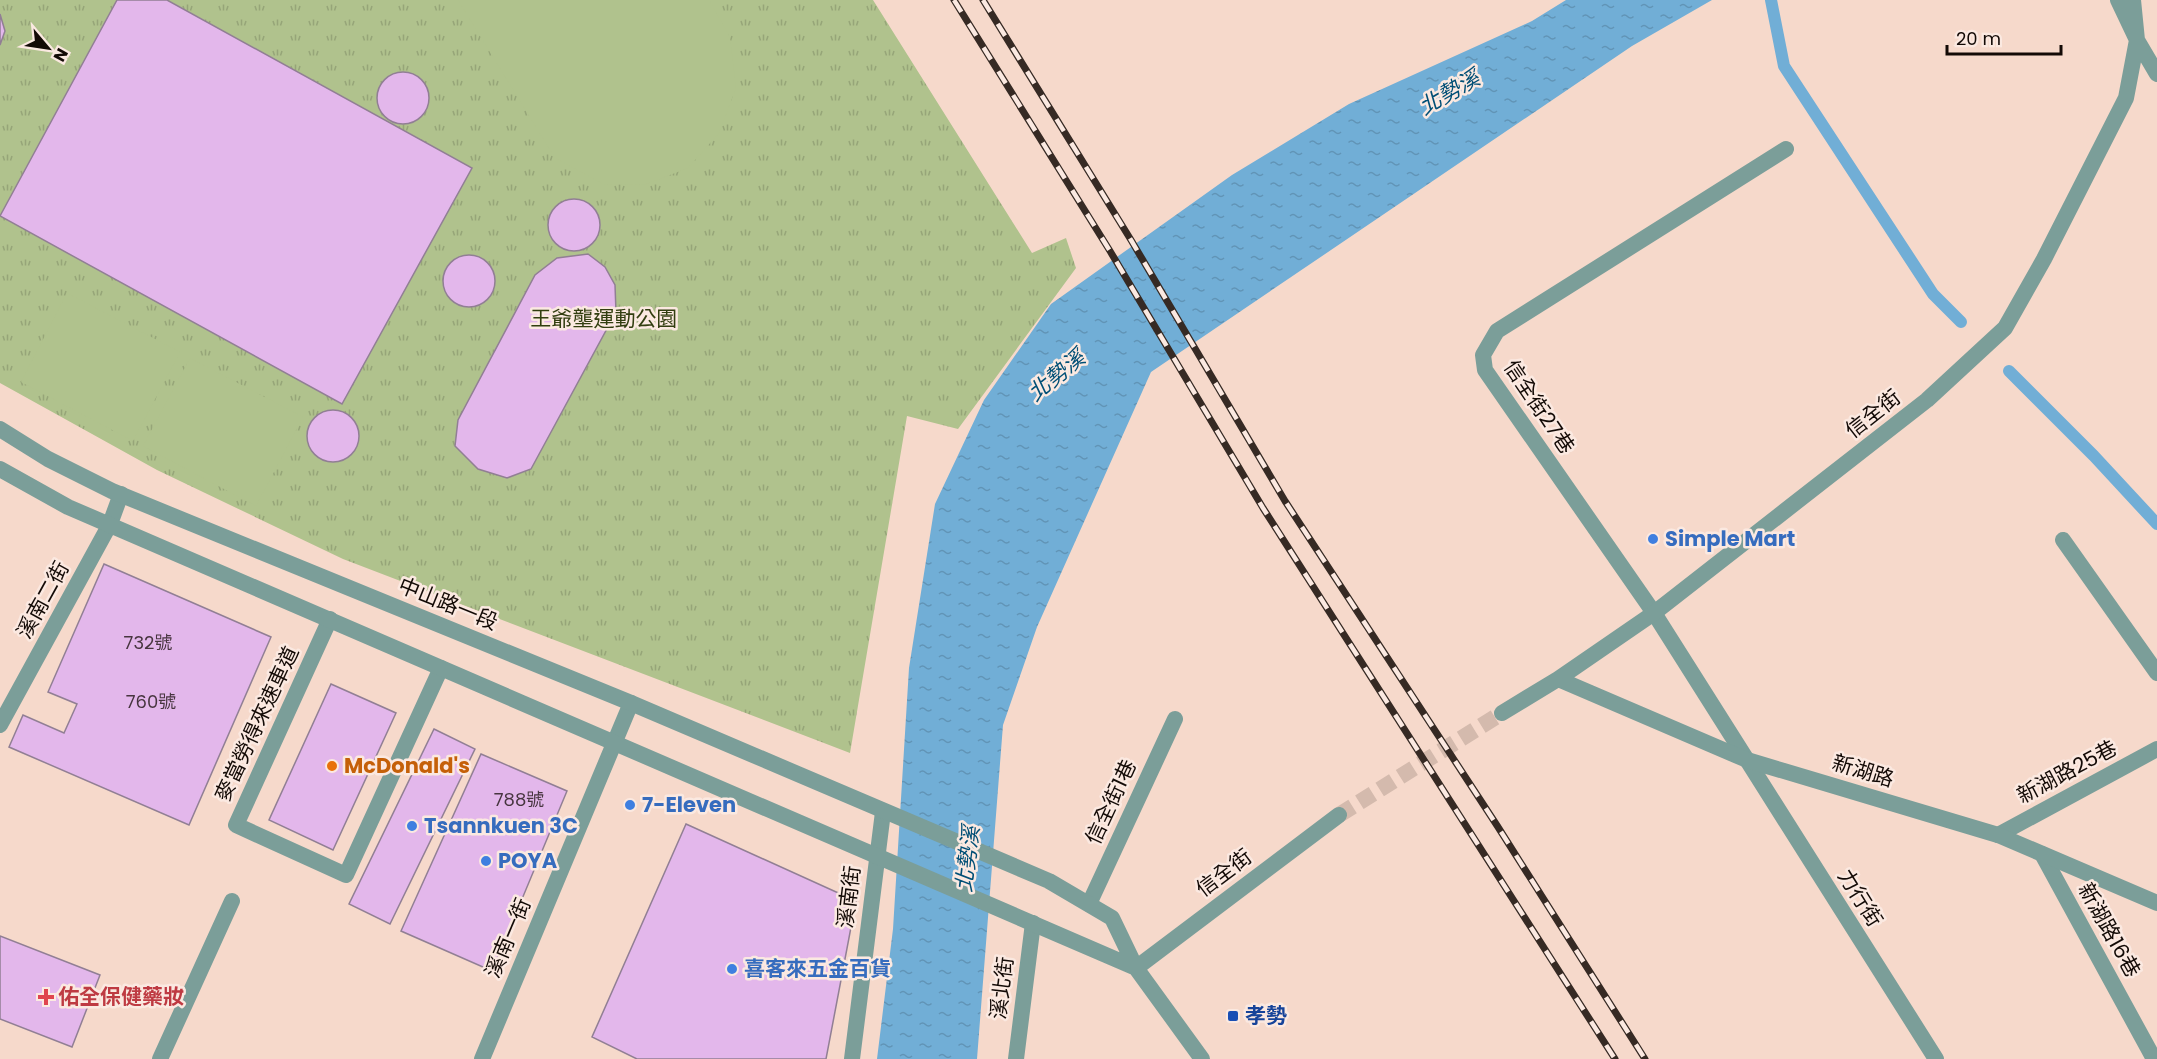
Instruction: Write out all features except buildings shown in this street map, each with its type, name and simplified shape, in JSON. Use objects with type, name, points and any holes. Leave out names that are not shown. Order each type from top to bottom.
[{"type":"street","points":[[2118,0],[2137,40],[2157,74]]},
{"type":"street","points":[[2133,0],[2137,40]]},
{"type":"street","name":"信全街","points":[[1502,713],[1558,679],[1654,613],[1927,400],[2005,328],[2044,259],[2126,98],[2137,40]]},
{"type":"street","name":"信全街27巷","points":[[1747,760],[1654,613],[1485,370],[1483,356],[1497,331],[1786,149]]},
{"type":"street","name":"中山路一段","points":[[0,429],[48,459],[121,494],[631,703],[1048,881],[1112,918],[1136,968],[1202,1059]]},
{"type":"street","points":[[0,469],[50,499],[1136,968]]},
{"type":"street","name":"溪南二街","points":[[0,724],[110,524],[121,494]]},
{"type":"street","points":[[2063,540],[2157,673]]},
{"type":"street","name":"麥當勞得來速車道","points":[[330,619],[236,825],[346,875],[441,668]]},
{"type":"street","name":"新湖路","points":[[1558,679],[1747,760],[1998,835],[2157,903]]},
{"type":"street","name":"溪南一街","points":[[482,1059],[631,703]]},
{"type":"street","name":"信全街1巷","points":[[1089,904],[1175,719]]},
{"type":"street","name":"新湖路25巷","points":[[1998,835],[2157,749]]},
{"type":"street","name":"力行街","points":[[1747,760],[1936,1059]]},
{"type":"street","name":"溪南街","points":[[852,1059],[883,812]]},
{"type":"street","name":"信全街","points":[[1136,968],[1339,815]]},
{"type":"street","name":"新湖路16巷","points":[[2042,854],[2154,1059]]},
{"type":"street","points":[[160,1059],[232,901]]},
{"type":"street","name":"溪北街","points":[[1016,1059],[1033,923]]},
{"type":"green space","name":"王爺壟運動公園","points":[[0,0],[873,0],[1032,253],[1066,238],[1076,268],[958,429],[907,416],[850,753],[343,559],[157,470],[0,383]]},
{"type":"green space","points":[[458,0],[709,0],[730,37],[736,88],[719,133],[688,168],[644,185],[603,184],[555,158]]},
{"type":"green space","points":[[67,293],[180,352],[133,441],[21,382]]},
{"type":"green space","points":[[190,358],[303,417],[256,506],[143,446]]},
{"type":"water","name":"北勢溪","points":[[1566,0],[1712,0],[1632,46],[1151,372],[1037,627],[1003,725],[977,1059],[877,1059],[893,929],[909,668],[935,504],[984,400],[1051,304],[1232,175],[1349,104],[1532,21]]},
{"type":"waterway","points":[[1771,0],[1784,66],[1933,294],[1961,322]]},
{"type":"waterway","points":[[2009,371],[2094,456],[2157,524]]},
{"type":"tunnel","points":[[1339,815],[1502,713]]},
{"type":"railway","points":[[954,0],[1110,251],[1263,508],[1615,1059]]},
{"type":"railway","points":[[983,0],[1131,240],[1285,501],[1498,827],[1645,1059]]},
{"type":"place","name":"Simple Mart","points":[[1653,539]]},
{"type":"place","name":"McDonald's","points":[[332,766]]},
{"type":"place","name":"7-Eleven","points":[[630,805]]},
{"type":"place","name":"Tsannkuen 3C","points":[[412,826]]},
{"type":"place","name":"POYA","points":[[486,861]]},
{"type":"place","name":"喜客來五金百貨","points":[[732,969]]},
{"type":"place","name":"佑全保健藥妝","points":[[46,997]]},
{"type":"place","name":"孝勢","points":[[1233,1016]]}]
